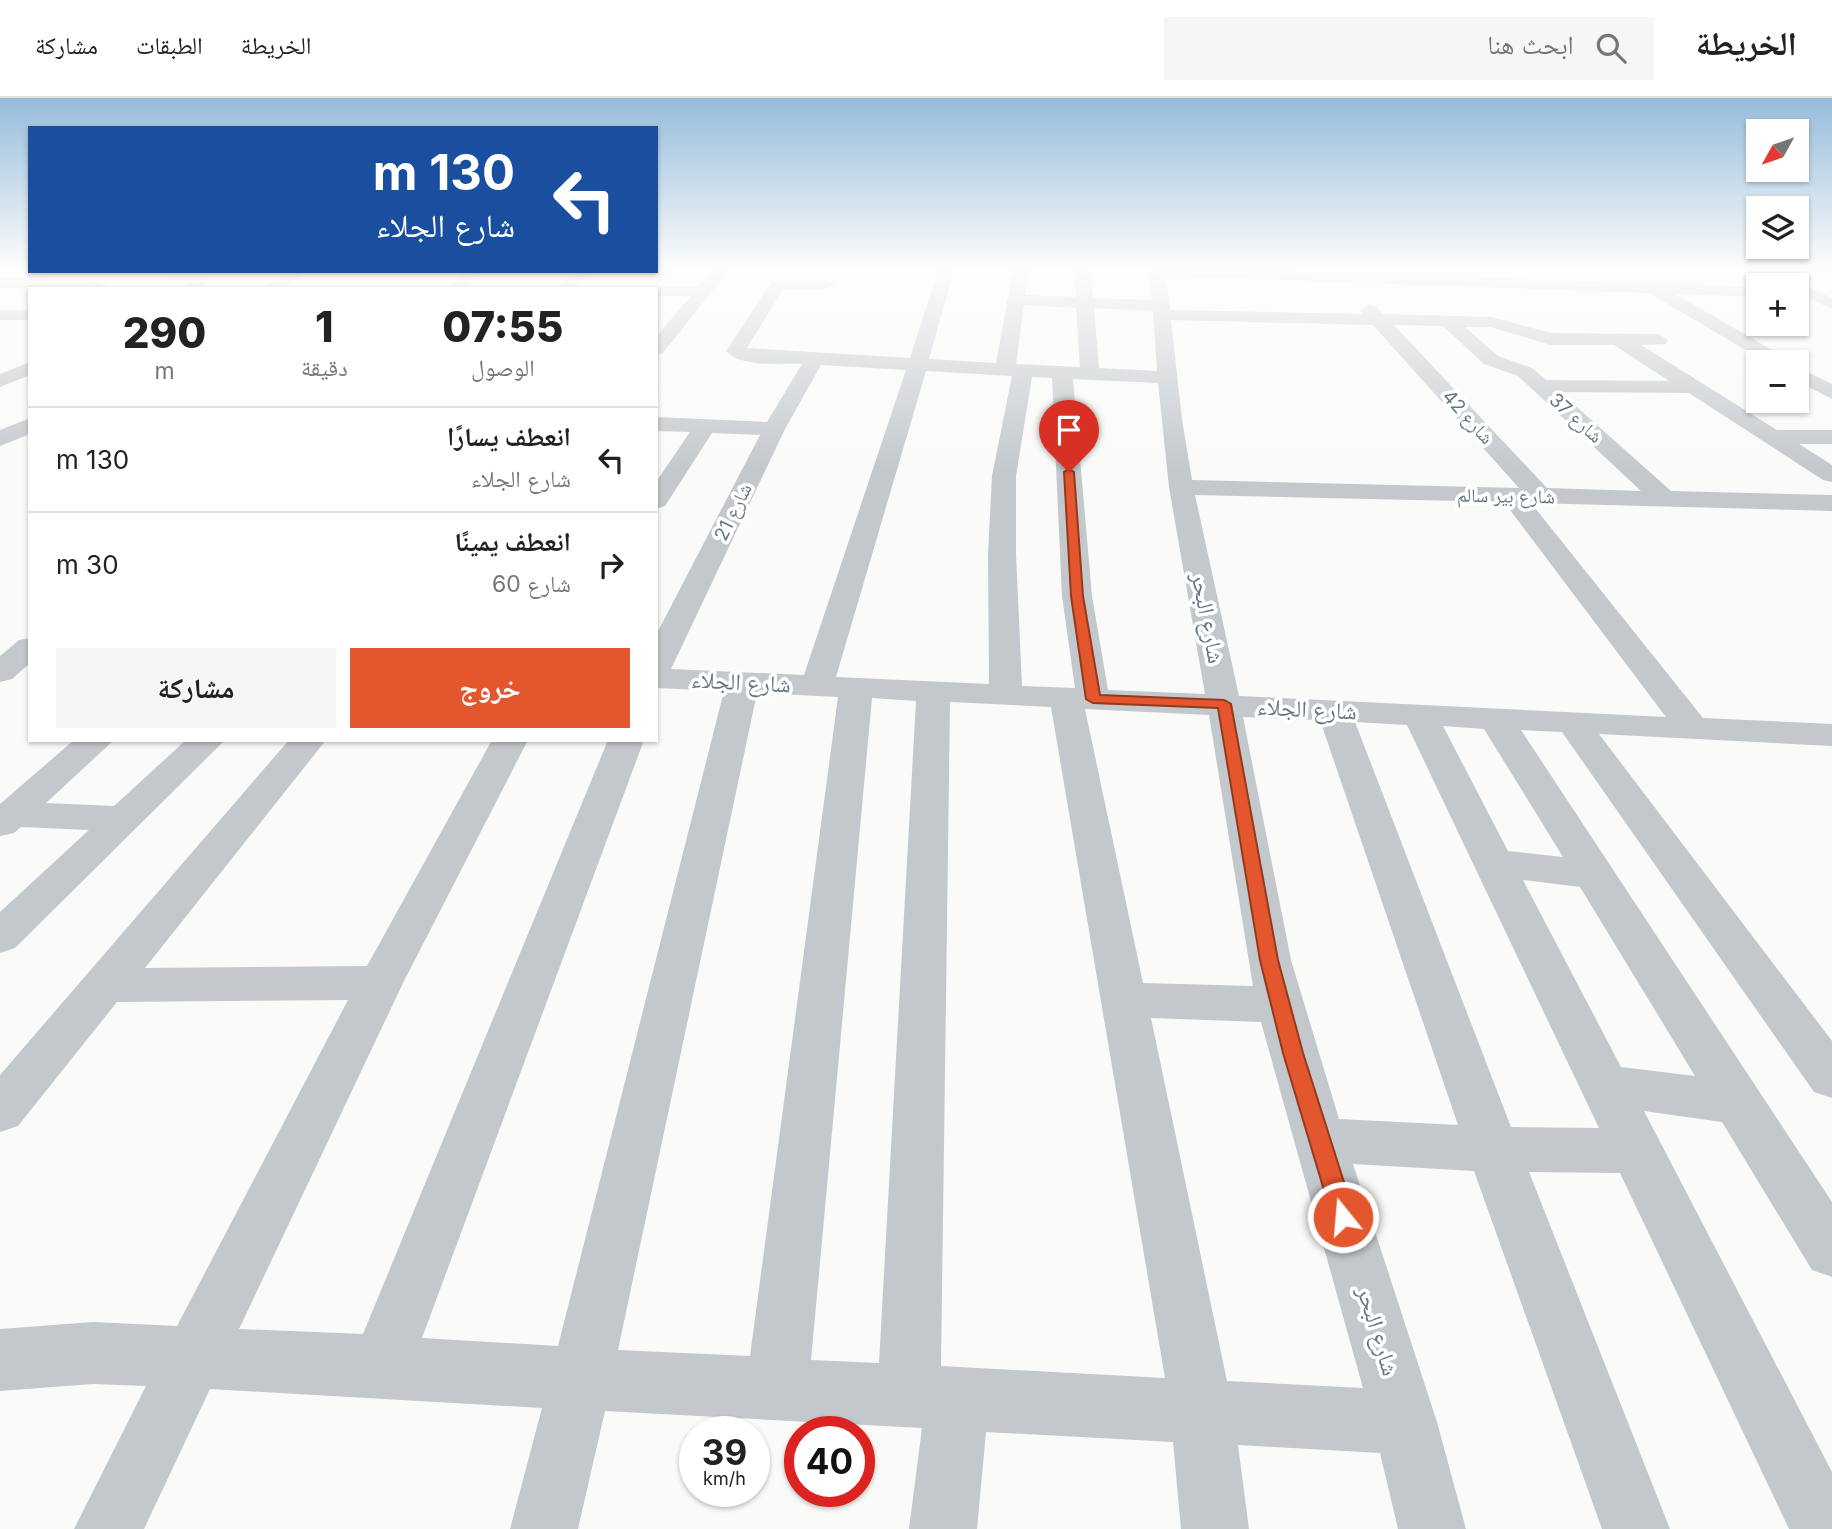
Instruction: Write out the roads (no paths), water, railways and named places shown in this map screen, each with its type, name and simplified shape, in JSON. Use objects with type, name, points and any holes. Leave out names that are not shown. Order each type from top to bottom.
[{"type":"street","points":[[745,337],[736,351],[743,355],[1169,378]]},
{"type":"street","points":[[777,1389],[837,687],[925,337]]},
{"type":"street","points":[[1006,696],[1002,554],[1004,476],[1015,337]]},
{"type":"street","points":[[1087,337],[1090,374]]},
{"type":"street","name":"شارع البحر","points":[[1165,337],[1171,419],[1181,487],[1224,704],[1269,960],[1280,1005],[1405,1422],[1432,1529]]},
{"type":"street","name":"شارع 42","points":[[1395,337],[1431,375],[1526,496],[1693,728]]},
{"type":"street","name":"شارع 37","points":[[1466,337],[1491,359],[1525,372],[1665,499]]},
{"type":"street","points":[[1542,337],[1665,343],[1655,337]]},
{"type":"street","points":[[1736,337],[1758,350]]},
{"type":"street","points":[[1619,340],[1832,475]]},
{"type":"street","name":"شارع 21","points":[[658,663],[774,429],[815,359]]},
{"type":"street","points":[[0,381],[28,369]]},
{"type":"street","points":[[1062,372],[1077,596],[1080,698],[1124,1000],[1202,1411],[1215,1529]]},
{"type":"street","points":[[1809,380],[1832,393]]},
{"type":"street","points":[[1540,386],[1693,387]]},
{"type":"street","points":[[1783,415],[1825,437]]},
{"type":"street","points":[[658,424],[774,429]]},
{"type":"street","points":[[658,498],[705,426]]},
{"type":"street","points":[[1772,437],[1825,437]]},
{"type":"street","name":"شارع بير سالم","points":[[1181,487],[1832,503]]},
{"type":"street","points":[[0,643],[28,646]]},
{"type":"street","points":[[0,672],[28,648]]},
{"type":"street","name":"شارع الجلاء","points":[[658,678],[1832,735]]},
{"type":"street","points":[[544,1529],[743,682]]},
{"type":"street","points":[[933,692],[933,1397],[943,1529]]},
{"type":"street","points":[[1333,710],[1493,1149],[1636,1529]]},
{"type":"street","points":[[1420,715],[1825,1529]]},
{"type":"street","points":[[1496,719],[1832,1251]]},
{"type":"street","points":[[1572,722],[1832,1078]]},
{"type":"street","points":[[6,819],[94,742]]},
{"type":"street","points":[[0,937],[205,742]]},
{"type":"street","points":[[0,1111],[306,742]]},
{"type":"street","points":[[108,1529],[380,983],[509,742]]},
{"type":"street","points":[[381,1366],[625,742]]},
{"type":"street","points":[[6,819],[123,819]]},
{"type":"street","points":[[1495,863],[1594,875]]},
{"type":"street","points":[[103,985],[380,983]]},
{"type":"street","points":[[1124,1000],[1280,1005]]},
{"type":"street","points":[[1605,1085],[1738,1103]]},
{"type":"street","points":[[1320,1140],[1493,1149],[1638,1151]]},
{"type":"street","points":[[0,1360],[93,1353],[381,1366],[1405,1422]]}]
